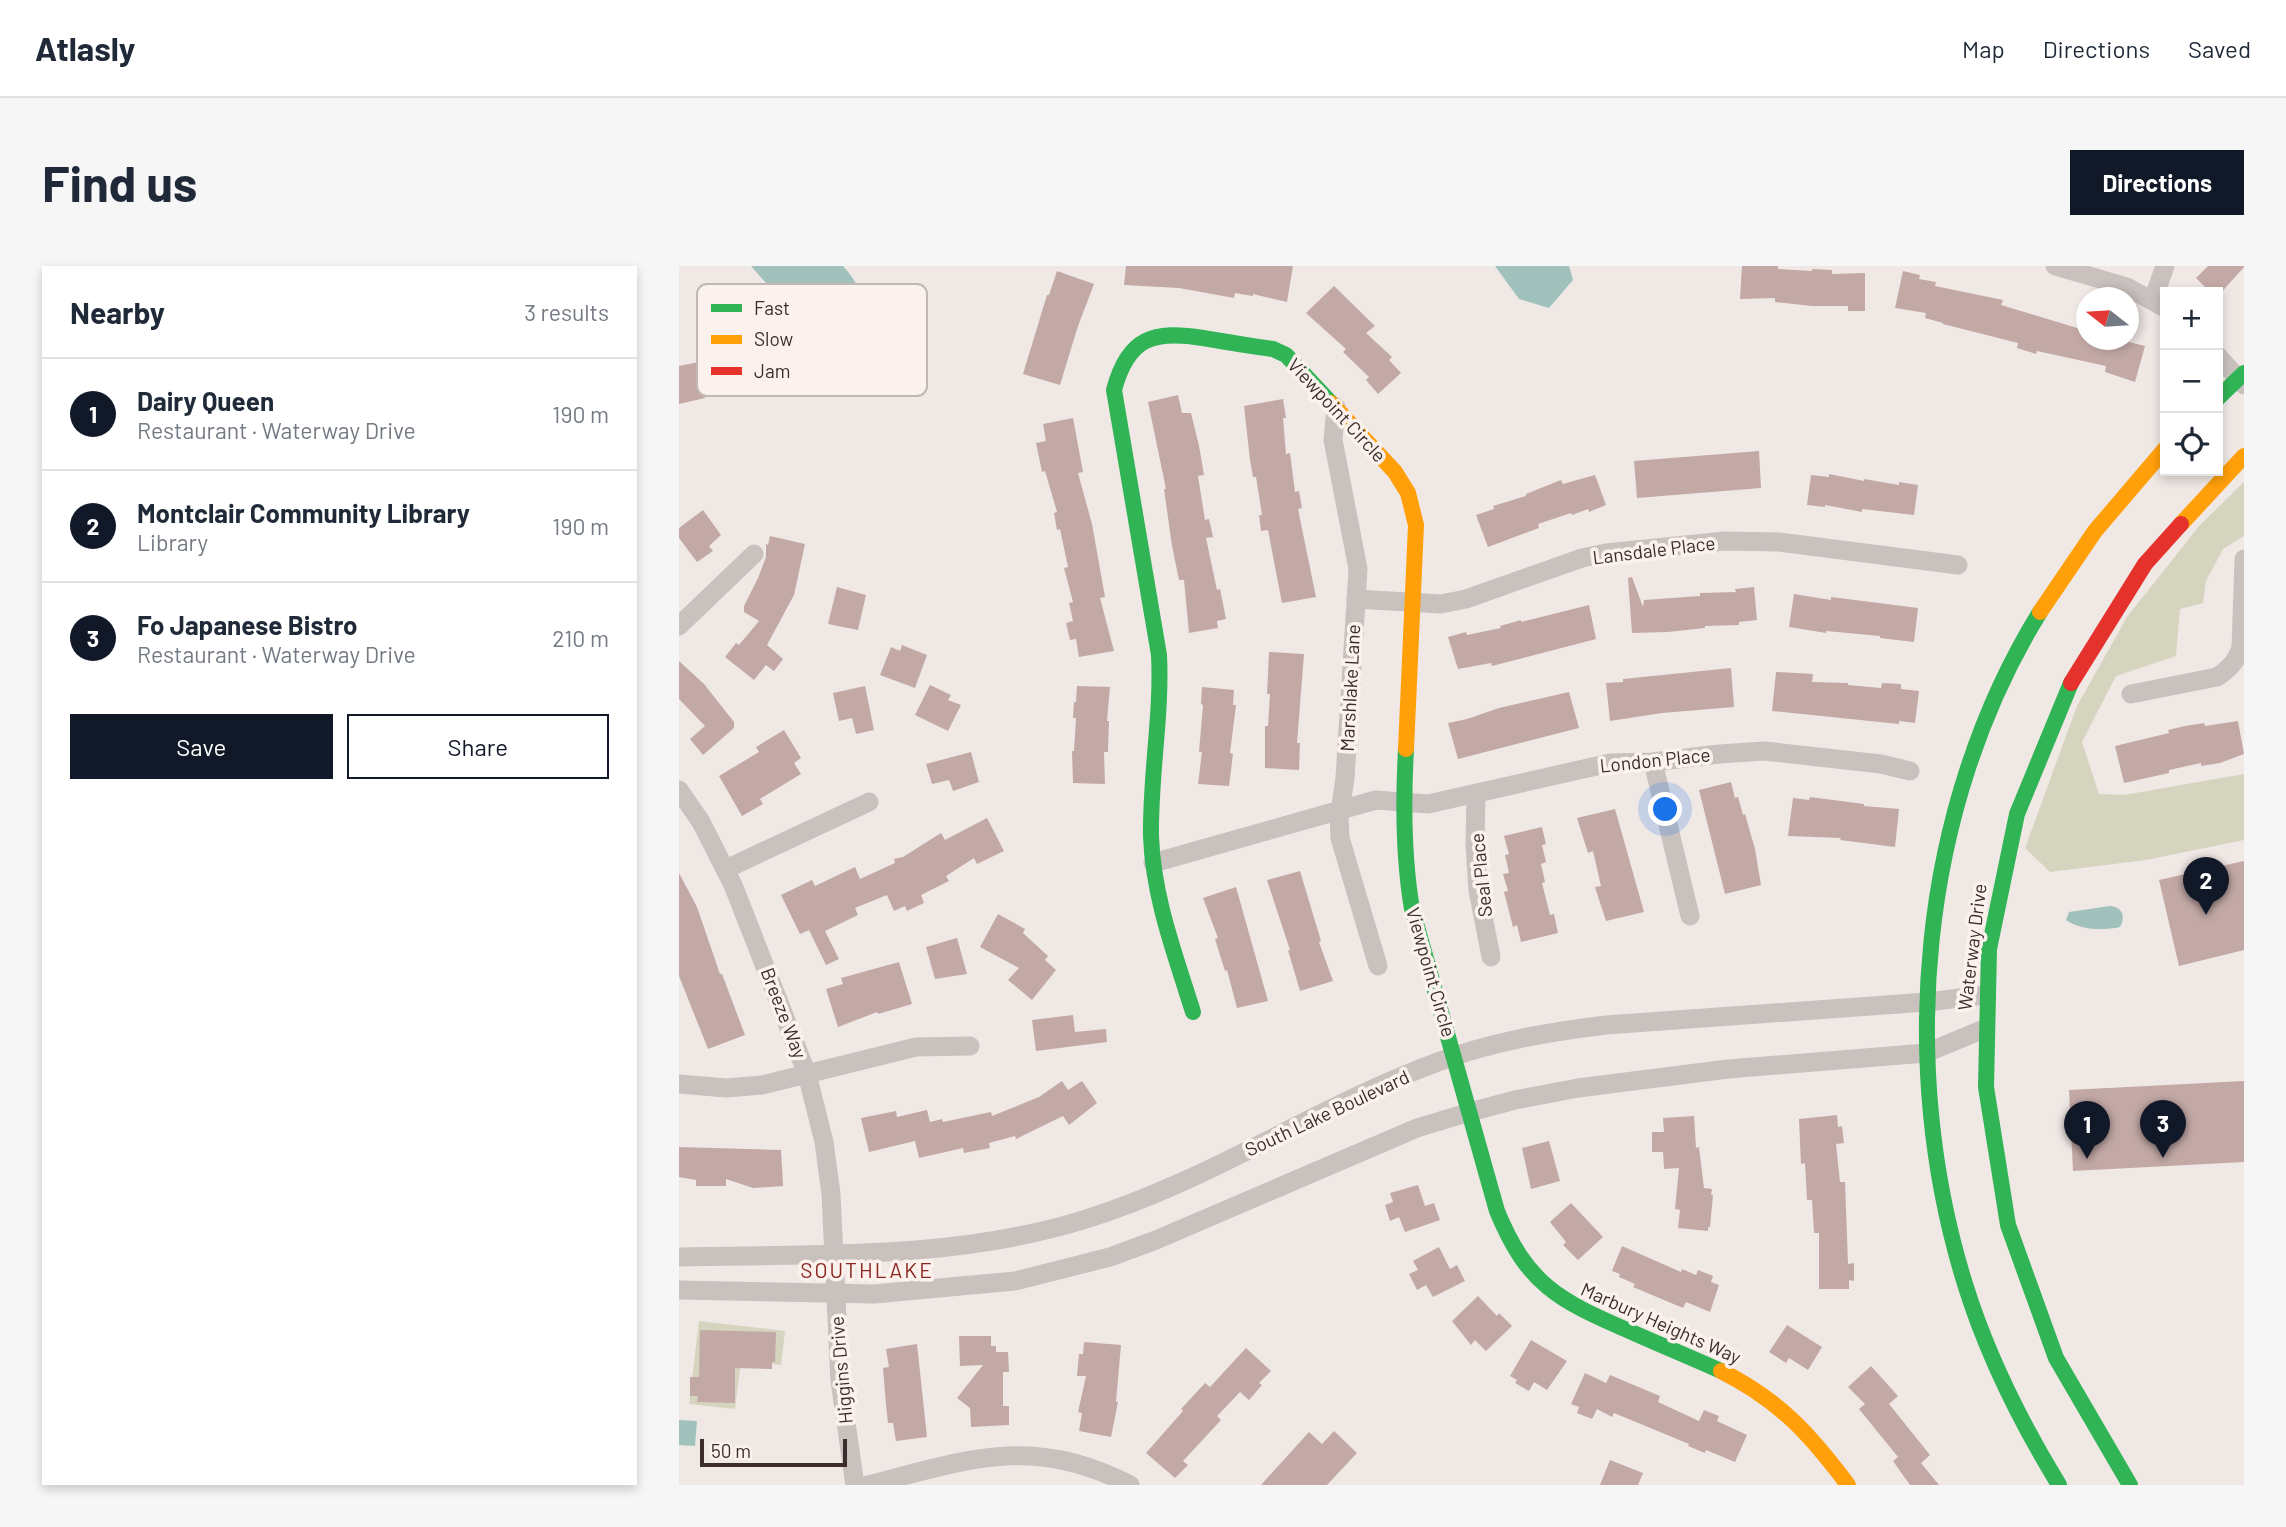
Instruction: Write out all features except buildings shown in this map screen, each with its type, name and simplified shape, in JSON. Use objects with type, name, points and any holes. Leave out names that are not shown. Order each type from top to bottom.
[{"type":"street","points":[[2055,266],[2127,287],[2159,304],[2165,266]]},
{"type":"street","name":"Viewpoint Circle","points":[[1193,1012],[1159,899],[1153,863],[1151,834],[1159,655],[1114,404],[1117,374],[1125,359],[1136,347],[1151,338],[1171,334],[1273,349],[1286,355],[1395,472],[1408,493],[1416,525],[1403,803],[1406,873],[1412,909],[1454,1056]]},
{"type":"street","points":[[2223,361],[2242,379],[2223,394]]},
{"type":"street","name":"Marshlake Lane","points":[[1336,407],[1333,440],[1358,569],[1340,838],[1378,966]]},
{"type":"street","name":"Waterway Drive","points":[[2059,1485],[2015,1410],[1994,1366],[1969,1297],[1952,1238],[1937,1169],[1929,1112],[1926,1053],[1930,955],[1945,857],[1962,789],[1997,693],[2028,633],[2062,578],[2100,524],[2160,455]]},
{"type":"street","name":"Waterway Drive","points":[[2130,1485],[2066,1380],[2044,1333],[2009,1227],[1994,1154],[1986,1081],[1985,995],[1991,934],[2010,838],[2031,770],[2051,718],[2077,668],[2139,570],[2183,515],[2244,456]]},
{"type":"street","name":"Lansdale Place","points":[[1356,599],[1441,604],[1466,599],[1582,558],[1725,541],[1779,542],[1958,565]]},
{"type":"street","points":[[679,626],[754,554]]},
{"type":"street","points":[[2131,694],[2217,677],[2237,659],[2241,648],[2244,559]]},
{"type":"street","name":"London Place","points":[[1403,803],[1428,804],[1610,763],[1653,762],[1765,751],[1881,764],[1910,771]]},
{"type":"street","points":[[1653,762],[1690,916]]},
{"type":"street","name":"Breeze Way","points":[[679,790],[701,822],[726,869],[788,1020],[807,1074],[824,1142],[831,1194],[834,1254]]},
{"type":"street","name":"Seal Place","points":[[1476,793],[1478,890],[1491,957]]},
{"type":"street","points":[[1153,863],[1376,800],[1403,803]]},
{"type":"street","points":[[726,869],[869,802]]},
{"type":"street","name":"South Lake Boulevard","points":[[679,1257],[916,1250],[1019,1238],[1084,1220],[1186,1181],[1374,1088],[1454,1056],[1503,1042],[1571,1029],[1927,1002],[1985,995]]},
{"type":"street","points":[[679,1290],[874,1294],[1016,1281],[1110,1257],[1156,1240],[1417,1128],[1515,1100],[1578,1088],[1728,1069],[1926,1053],[1984,1029]]},
{"type":"street","points":[[679,1084],[726,1088],[762,1085],[916,1046],[970,1046]]},
{"type":"street","name":"Marbury Heights Way","points":[[1454,1056],[1506,1236],[1520,1260],[1537,1280],[1557,1297],[1576,1308],[1724,1373],[1766,1397],[1815,1442],[1848,1485]]},
{"type":"street","name":"Higgins Drive","points":[[834,1254],[840,1381],[855,1485]]},
{"type":"street","points":[[869,1485],[977,1457],[1010,1454],[1044,1456],[1075,1462],[1108,1473],[1130,1485]]},
{"type":"green space","points":[[2244,482],[2244,536],[2223,549],[2206,581],[2203,603],[2180,609],[2176,656],[2116,676],[2082,742],[2099,794],[2124,795],[2244,774],[2244,840],[2146,860],[2050,872],[2025,848],[2077,706],[2127,617],[2199,526]]},
{"type":"green space","points":[[699,1321],[785,1331],[781,1365],[741,1361],[735,1409],[689,1404]]},
{"type":"water","points":[[751,266],[843,266],[856,284],[767,284]]},
{"type":"water","points":[[1495,266],[1569,266],[1573,280],[1549,308],[1519,299]]},
{"type":"water","points":[[2110,906],[2122,913],[2120,927],[2092,929],[2066,920],[2069,912]]},
{"type":"water","points":[[679,1420],[697,1421],[695,1446],[679,1445]]},
{"type":"traffic: fast","points":[[1193,1012],[1166,925],[1153,859],[1151,813],[1159,700],[1159,655],[1114,390],[1120,372],[1135,348],[1145,341],[1170,335],[1273,349],[1286,355],[1331,403]]},
{"type":"traffic: fast","points":[[2223,393],[2244,373]]},
{"type":"traffic: fast","points":[[2040,612],[1999,688],[1968,769],[1945,853],[1932,940],[1927,1027],[1931,1115],[1944,1201],[1965,1284],[1983,1336],[2006,1387],[2059,1485]]},
{"type":"traffic: fast","points":[[2071,683],[2017,814],[1989,949],[1986,1087],[2008,1225],[2056,1358],[2130,1485]]},
{"type":"traffic: fast","points":[[1406,749],[1404,829],[1412,909],[1497,1211],[1508,1236],[1533,1273],[1563,1298],[1603,1319],[1721,1371]]},
{"type":"traffic: slow","points":[[1331,403],[1395,472],[1408,493],[1416,525],[1406,749]]},
{"type":"traffic: slow","points":[[2040,612],[2095,531],[2160,455]]},
{"type":"traffic: slow","points":[[2181,524],[2244,456]]},
{"type":"traffic: slow","points":[[1721,1371],[1777,1406],[1806,1434],[1848,1485]]},
{"type":"traffic: jam","points":[[2071,683],[2145,564],[2181,524]]},
{"type":"place","name":"Montclair Community Library","points":[[2206,915]]},
{"type":"place","name":"Fo Japanese Bistro","points":[[2163,1158]]},
{"type":"place","name":"Dairy Queen","points":[[2087,1159]]},
{"type":"district","name":"SOUTHLAKE","points":[[867,1271]]}]
